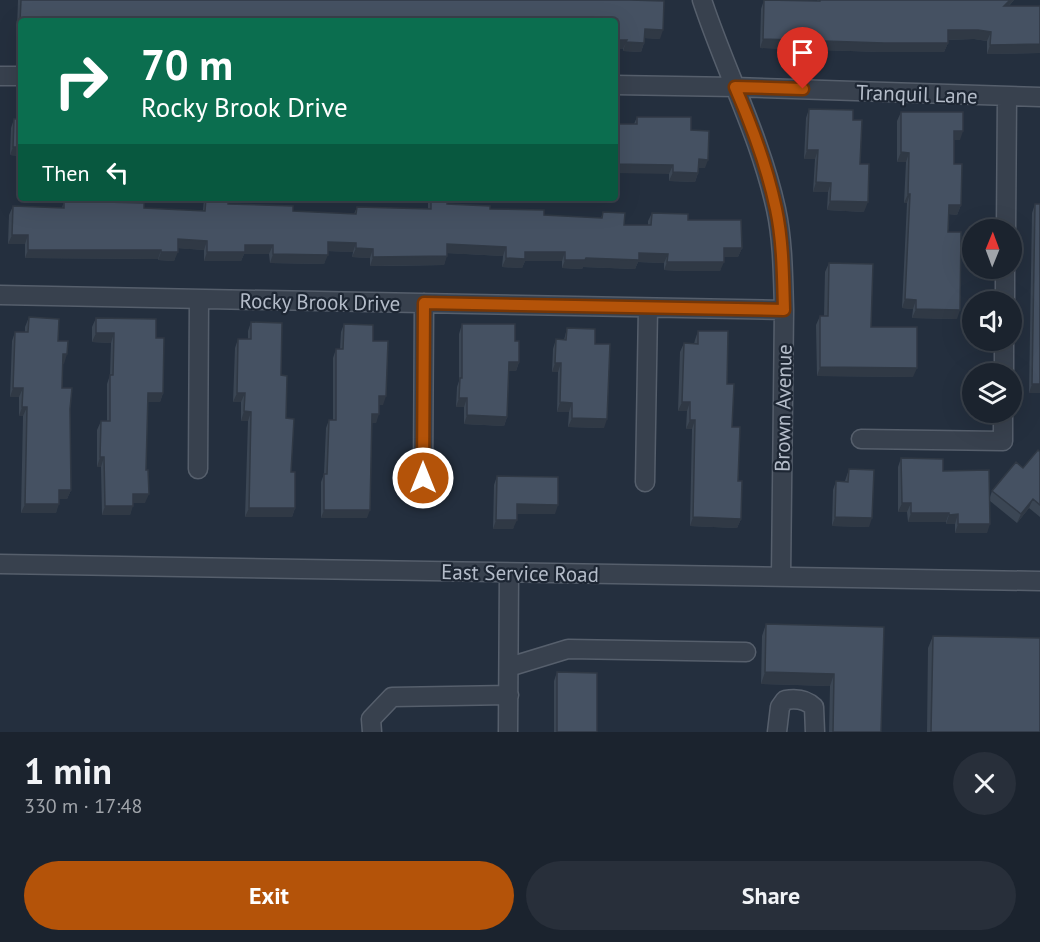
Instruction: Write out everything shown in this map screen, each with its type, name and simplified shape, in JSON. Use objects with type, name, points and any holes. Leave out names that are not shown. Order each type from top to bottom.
[{"type":"street","name":"Brown Avenue","points":[[702,0],[714,39],[750,122],[777,211],[783,269],[784,310],[781,577]]},
{"type":"street","points":[[0,76],[18,76]]},
{"type":"street","name":"Tranquil Lane","points":[[618,85],[1040,97]]},
{"type":"street","points":[[1006,219],[1007,97]]},
{"type":"street","name":"Rocky Brook Drive","points":[[0,295],[784,310]]},
{"type":"street","points":[[198,469],[199,300]]},
{"type":"street","points":[[423,478],[424,303]]},
{"type":"street","points":[[645,482],[648,308]]},
{"type":"street","points":[[861,439],[1003,441],[1003,423]]},
{"type":"street","name":"East Service Road","points":[[0,564],[1040,581]]},
{"type":"street","points":[[508,732],[509,573]]},
{"type":"street","points":[[509,667],[568,649],[746,652]]},
{"type":"street","points":[[372,732],[371,719],[392,697],[509,694]]},
{"type":"street","points":[[777,732],[780,707],[785,700],[795,698],[808,701],[814,707],[815,732]]},
{"type":"building","points":[[21,0],[664,1],[663,30],[645,29],[644,43],[618,40],[618,18],[20,18]]},
{"type":"building","points":[[764,0],[1010,0],[1004,6],[1040,6],[1040,44],[990,45],[991,32],[978,30],[948,30],[948,43],[763,39]]},
{"type":"building","points":[[809,109],[853,110],[853,120],[862,120],[860,164],[869,164],[868,202],[830,201],[831,183],[816,182],[818,150],[807,150]]},
{"type":"building","points":[[901,112],[963,112],[963,131],[954,131],[954,164],[962,164],[961,205],[949,205],[948,232],[961,232],[960,310],[916,309],[916,300],[905,299],[910,194],[908,194],[909,153],[901,152]]},
{"type":"building","points":[[637,117],[691,117],[691,130],[709,131],[708,160],[699,159],[698,173],[673,172],[673,165],[618,164],[618,124],[637,124]]},
{"type":"building","points":[[14,119],[18,119],[18,147],[13,147]]},
{"type":"building","points":[[64,201],[144,203],[144,208],[205,211],[206,201],[293,206],[293,211],[356,214],[357,207],[431,209],[431,201],[447,201],[447,204],[490,206],[490,209],[544,210],[544,215],[602,218],[603,212],[625,213],[624,225],[651,225],[652,213],[688,214],[688,220],[741,220],[742,248],[724,248],[724,262],[667,262],[668,254],[639,253],[639,260],[586,258],[585,260],[565,260],[565,252],[525,252],[525,259],[506,258],[506,247],[447,244],[447,256],[373,257],[373,249],[356,248],[356,243],[328,242],[328,255],[273,254],[273,245],[245,245],[245,252],[207,252],[207,241],[178,239],[178,252],[28,250],[28,235],[12,235],[13,206],[64,208]]},
{"type":"building","points":[[1035,204],[1040,204],[1040,384],[1032,384]]},
{"type":"building","points":[[829,263],[873,264],[871,327],[917,327],[917,368],[820,367],[820,316],[828,316]]},
{"type":"building","points":[[29,317],[59,319],[58,341],[68,341],[67,354],[63,354],[62,388],[72,388],[71,490],[59,490],[59,504],[25,504],[27,407],[22,407],[23,388],[13,388],[15,332],[28,332]]},
{"type":"building","points":[[96,318],[156,319],[156,338],[164,338],[163,393],[148,393],[146,470],[148,470],[149,494],[133,494],[133,506],[105,506],[104,457],[100,457],[101,421],[110,421],[110,375],[113,375],[114,333],[96,333]]},
{"type":"building","points":[[251,322],[282,323],[281,375],[287,376],[286,418],[294,419],[291,472],[295,472],[295,508],[249,508],[251,412],[244,411],[245,393],[237,393],[238,339],[251,339]]},
{"type":"building","points":[[344,324],[373,325],[373,341],[388,341],[386,396],[379,396],[379,414],[372,414],[370,510],[324,510],[324,474],[327,474],[329,420],[336,420],[336,349],[343,349]]},
{"type":"building","points":[[462,324],[515,324],[515,341],[519,341],[519,362],[509,362],[507,417],[467,415],[467,398],[459,398],[460,378],[462,378]]},
{"type":"building","points":[[567,328],[595,329],[595,344],[610,344],[607,419],[572,418],[572,403],[560,402],[561,363],[555,363],[556,339],[566,340]]},
{"type":"building","points":[[698,331],[728,331],[727,384],[734,384],[732,427],[740,427],[738,481],[742,481],[741,519],[693,517],[695,420],[690,420],[690,402],[682,402],[684,343],[698,344]]},
{"type":"building","points":[[1038,450],[1040,452],[1040,505],[1033,499],[1021,514],[992,491],[1016,462],[1023,468]]},
{"type":"building","points":[[901,458],[943,459],[943,471],[989,470],[990,524],[958,524],[958,514],[911,513],[911,503],[902,503]]},
{"type":"building","points":[[849,469],[874,470],[872,518],[835,517],[836,481],[848,482]]},
{"type":"building","points":[[497,476],[558,477],[558,505],[517,504],[517,520],[496,520]]},
{"type":"building","points":[[766,624],[884,627],[881,732],[833,732],[834,674],[765,672]]},
{"type":"building","points":[[933,636],[1040,638],[1040,732],[931,732]]},
{"type":"building","points":[[557,672],[597,673],[597,732],[557,732]]},
{"type":"route","points":[[423,478],[424,303],[784,310],[783,269],[777,211],[750,122],[735,87],[803,89]]}]
